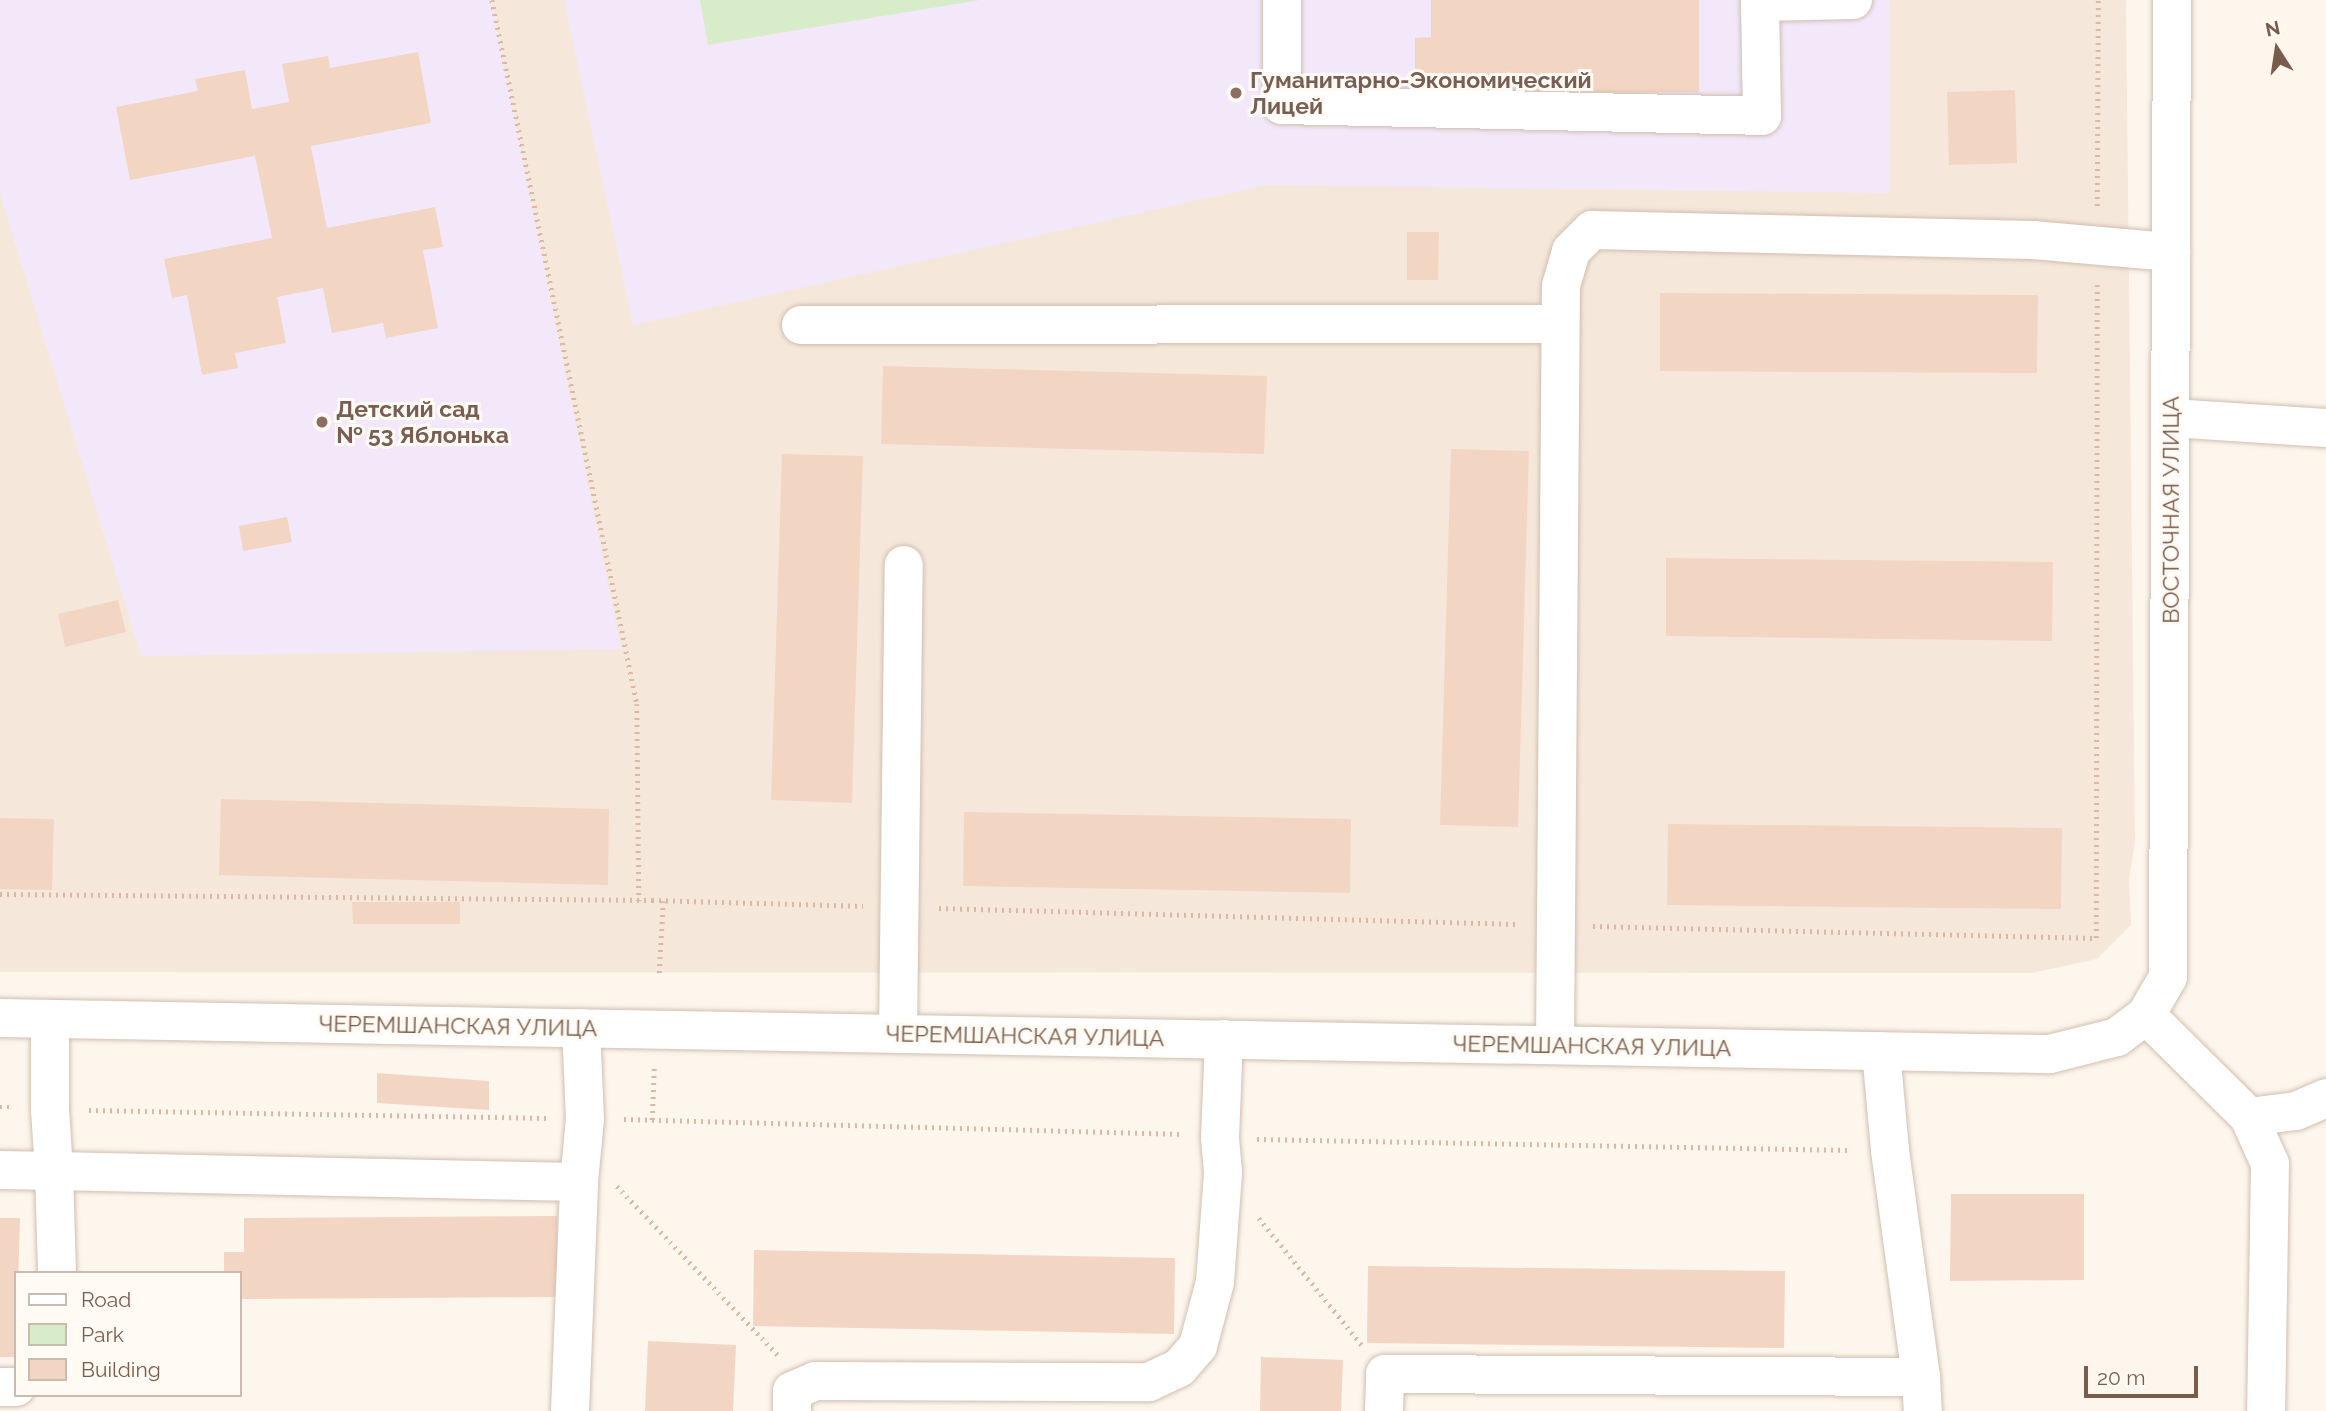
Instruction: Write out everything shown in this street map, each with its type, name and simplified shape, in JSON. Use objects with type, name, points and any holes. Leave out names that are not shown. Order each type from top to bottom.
[{"type":"street","points":[[1282,0],[1282,105],[1762,116],[1760,2],[1853,0]]},
{"type":"street","name":"ВОСТОЧНАЯ УЛИЦА","points":[[2050,1054],[2117,1037],[2146,1014],[2168,976],[2172,0]]},
{"type":"street","points":[[1555,1045],[1558,925],[1560,324],[1561,286],[1571,251],[1592,230],[2033,240],[2171,252]]},
{"type":"street","points":[[801,325],[1560,324]]},
{"type":"street","points":[[2171,418],[2326,428]]},
{"type":"street","points":[[898,1034],[902,907],[904,565]]},
{"type":"street","points":[[2146,1014],[2249,1117],[2270,1164],[2266,1411]]},
{"type":"street","name":"ЧЕРЕМШАНСКАЯ УЛИЦА","points":[[0,1018],[2050,1054]]},
{"type":"street","points":[[50,1019],[50,1109],[57,1271]]},
{"type":"street","points":[[570,1411],[582,1150],[581,1028]]},
{"type":"street","points":[[797,1399],[815,1381],[1149,1382],[1179,1368],[1198,1346],[1215,1282],[1224,1039]]},
{"type":"street","points":[[1385,1392],[1922,1394],[1890,1150],[1881,1051]]},
{"type":"street","points":[[2249,1117],[2296,1111],[2326,1098]]},
{"type":"street","points":[[0,1170],[54,1171],[582,1150]]},
{"type":"path","points":[[492,0],[637,704],[639,901]]},
{"type":"path","points":[[0,894],[663,901],[2096,939],[2098,0]]},
{"type":"path","points":[[659,972],[663,901]]},
{"type":"path","points":[[652,1120],[654,1063]]},
{"type":"path","points":[[0,1107],[582,1150],[652,1120],[1184,1134],[1221,1155],[1385,1392]]},
{"type":"path","points":[[582,1150],[774,1349],[797,1399]]},
{"type":"path","points":[[1221,1155],[1890,1150]]},
{"type":"shaded area","points":[[0,0],[2126,0],[2135,842],[2129,880],[2131,925],[2097,959],[2032,973],[0,972]]},
{"type":"shaded area","name":"Детский сад № 53 Яблонька","points":[[0,0],[491,0],[621,649],[141,656],[0,194]]},
{"type":"shaded area","name":"Гуманитарно-Экономический Лицей","points":[[564,0],[1889,0],[1890,193],[1266,185],[633,325]]},
{"type":"green space","points":[[700,0],[980,0],[708,45]]},
{"type":"building","points":[[1431,0],[1699,0],[1699,92],[1415,93],[1415,38],[1431,37]]},
{"type":"building","points":[[418,52],[431,123],[311,146],[327,228],[435,207],[443,247],[423,250],[438,328],[386,338],[383,323],[332,333],[323,288],[277,297],[286,343],[235,353],[238,368],[202,375],[187,295],[172,298],[164,259],[272,238],[255,156],[130,180],[116,107],[198,91],[195,79],[245,70],[252,109],[289,102],[282,64],[328,56],[330,68]]},
{"type":"building","points":[[2015,90],[2017,163],[1949,165],[1947,92]]},
{"type":"building","points":[[1407,232],[1439,232],[1438,280],[1407,280]]},
{"type":"building","points":[[1660,293],[2038,295],[2037,373],[1660,371]]},
{"type":"building","points":[[883,366],[1267,376],[1264,454],[881,444]]},
{"type":"building","points":[[1451,449],[1529,451],[1518,827],[1440,825]]},
{"type":"building","points":[[782,454],[863,456],[852,803],[771,800]]},
{"type":"building","points":[[287,517],[292,542],[243,551],[239,526]]},
{"type":"building","points":[[1666,558],[2053,562],[2052,641],[1666,636]]},
{"type":"building","points":[[118,600],[126,632],[65,647],[58,614]]},
{"type":"building","points":[[221,799],[609,809],[608,885],[219,875]]},
{"type":"building","points":[[964,812],[1351,819],[1350,893],[963,886]]},
{"type":"building","points":[[0,818],[54,819],[52,890],[0,889]]},
{"type":"building","points":[[1668,824],[2062,828],[2061,909],[1667,905]]},
{"type":"building","points":[[352,902],[460,902],[460,924],[353,924]]},
{"type":"building","points":[[377,1073],[489,1081],[489,1110],[377,1103]]},
{"type":"building","points":[[1951,1194],[2084,1194],[2084,1280],[1950,1281]]},
{"type":"building","points":[[557,1216],[557,1297],[242,1299],[242,1271],[224,1271],[224,1252],[244,1252],[244,1218]]},
{"type":"building","points":[[0,1218],[20,1218],[18,1271],[14,1271],[14,1357],[0,1357]]},
{"type":"building","points":[[754,1250],[1175,1258],[1174,1334],[753,1326]]},
{"type":"building","points":[[1368,1266],[1785,1271],[1784,1348],[1367,1343]]},
{"type":"building","points":[[648,1341],[736,1345],[733,1411],[645,1411]]},
{"type":"building","points":[[1261,1357],[1343,1360],[1341,1411],[1260,1411]]},
{"type":"place","name":"Гуманитарно-Экономический Лицей","points":[[1236,93]]},
{"type":"place","name":"Детский сад № 53 Яблонька","points":[[322,422]]}]
